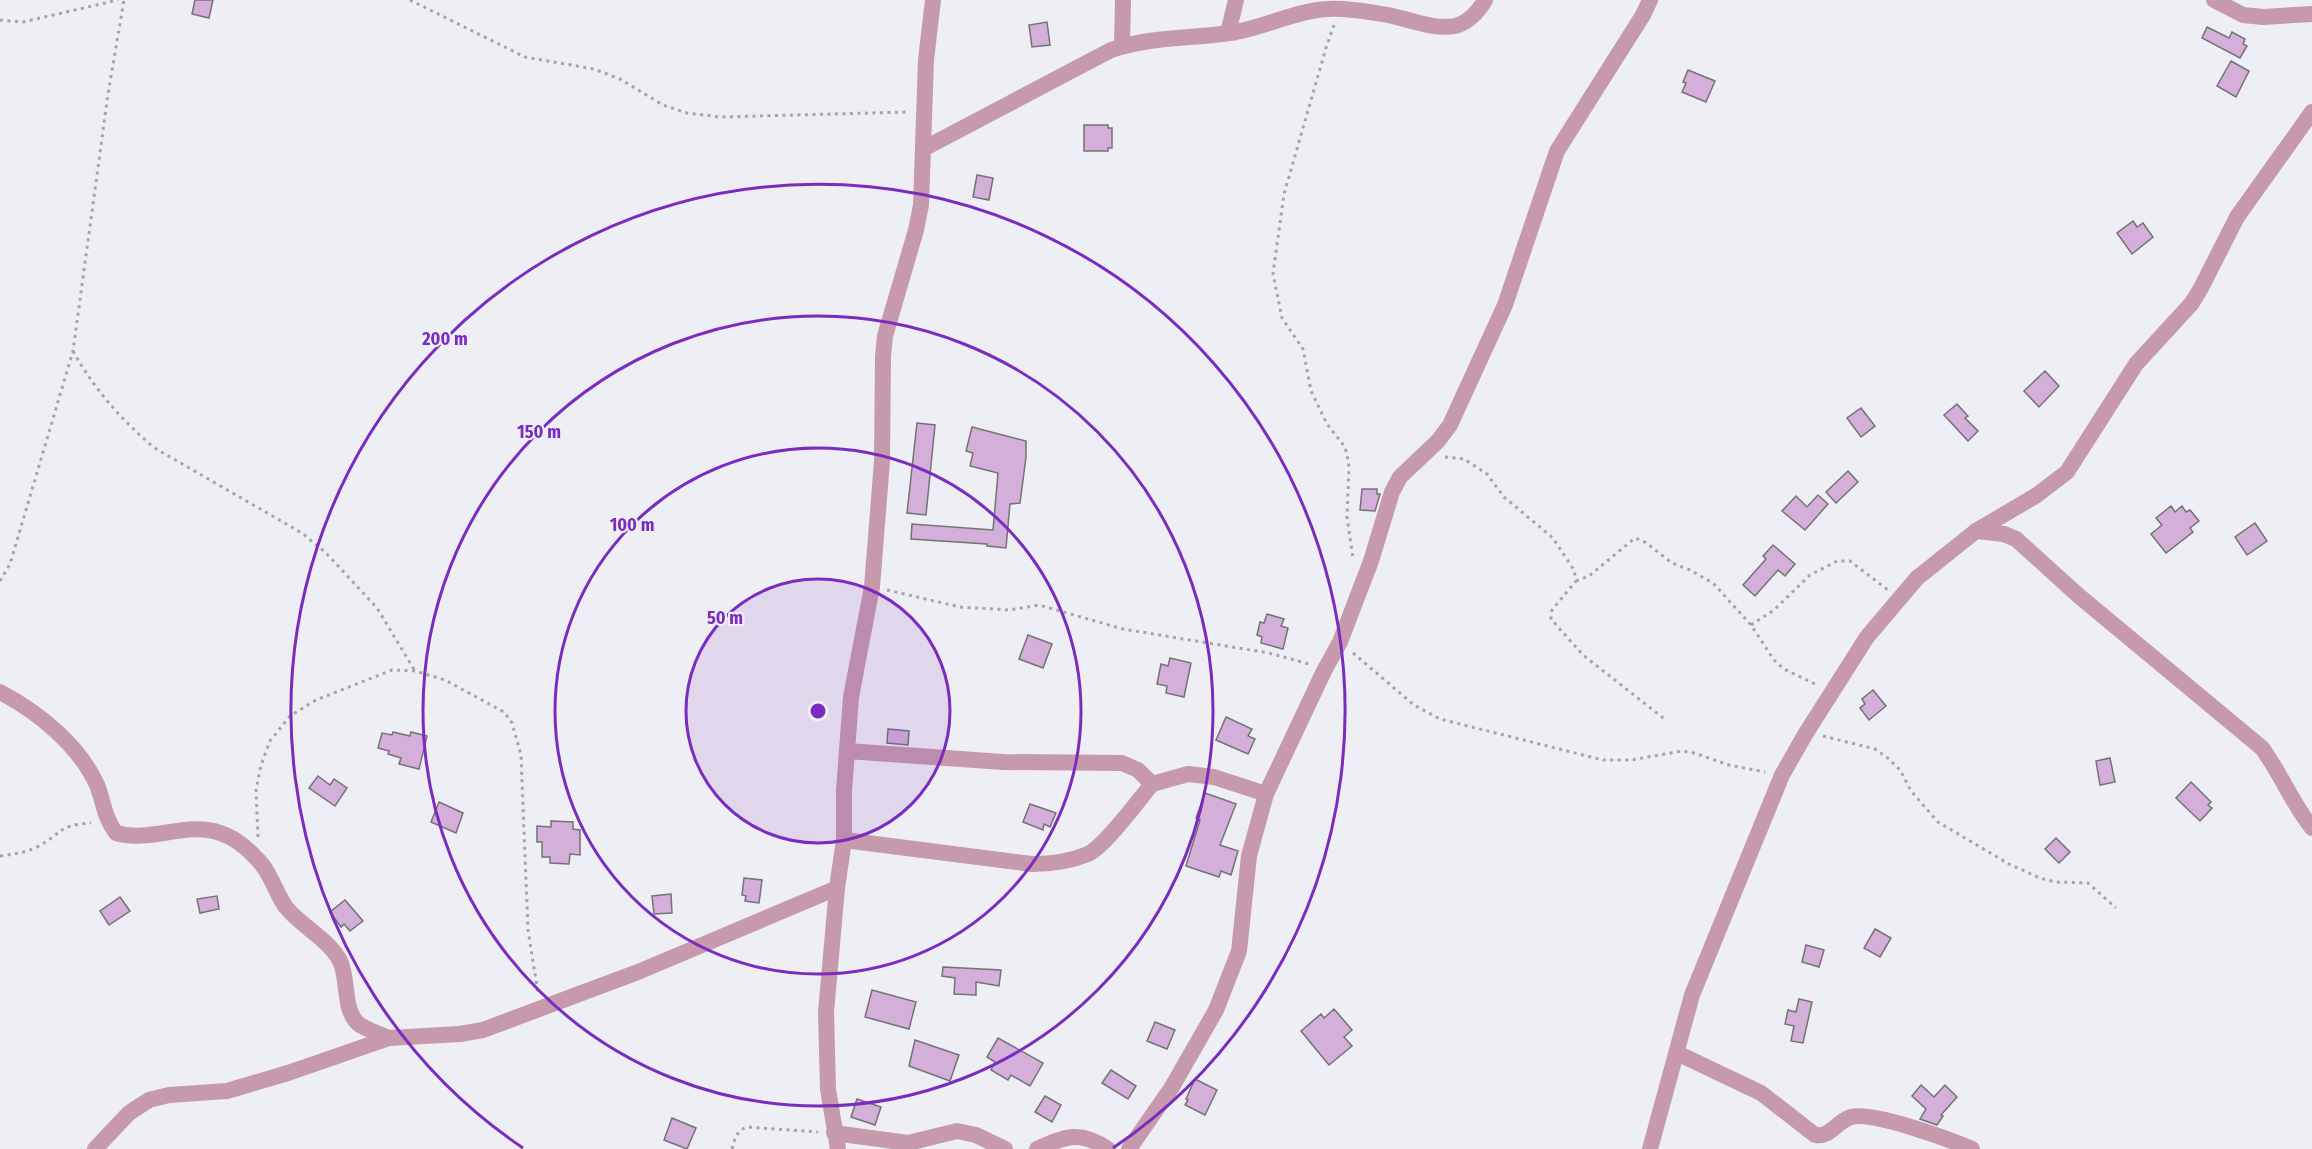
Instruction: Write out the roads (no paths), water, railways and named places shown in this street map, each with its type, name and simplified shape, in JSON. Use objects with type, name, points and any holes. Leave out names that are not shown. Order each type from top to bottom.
[{"type":"street","points":[[933,0],[926,60],[925,148],[921,205],[916,230],[885,336],[882,461],[872,587],[850,697],[844,840],[837,888],[826,1024],[828,1089],[836,1141],[908,1143],[957,1131],[982,1137],[1005,1149]]},
{"type":"street","points":[[1122,46],[1123,0]]},
{"type":"street","points":[[1228,33],[1236,0]]},
{"type":"street","points":[[925,148],[1122,46],[1146,41],[1228,33],[1306,12],[1341,9],[1385,14],[1445,27],[1465,22],[1474,15],[1485,0]]},
{"type":"street","points":[[1129,1149],[1172,1087],[1216,1010],[1239,951],[1249,856],[1266,794],[1340,642],[1371,561],[1392,492],[1400,477],[1438,441],[1450,425],[1505,305],[1557,151],[1643,15],[1650,0]]},
{"type":"street","points":[[2214,0],[2243,15],[2263,17],[2312,14]]},
{"type":"street","points":[[1650,1149],[1692,995],[1782,775],[1806,733],[1867,638],[1899,598],[1935,561],[1976,531],[2037,495],[2067,472],[2136,364],[2196,296],[2237,217],[2312,112]]},
{"type":"street","points":[[1976,531],[2004,534],[2022,544],[2079,596],[2262,748],[2312,828]]},
{"type":"street","points":[[0,692],[21,703],[44,721],[82,761],[97,785],[108,822],[116,833],[124,835],[201,829],[219,832],[234,839],[259,860],[285,906],[331,949],[339,960],[352,1017],[360,1024],[388,1038]]},
{"type":"street","points":[[847,752],[1003,762],[1122,763],[1138,770],[1152,784]]},
{"type":"street","points":[[844,840],[1032,864],[1060,863],[1090,853],[1152,784],[1188,774],[1214,777],[1266,794]]},
{"type":"street","points":[[95,1149],[129,1113],[149,1100],[170,1095],[227,1091],[288,1073],[388,1038],[460,1034],[483,1030],[638,972],[837,888]]},
{"type":"street","points":[[1677,1053],[1755,1089],[1815,1135],[1825,1135],[1844,1121],[1861,1116],[1921,1130],[1972,1149]]},
{"type":"street","points":[[1037,1149],[1062,1138],[1077,1136],[1108,1149]]}]
